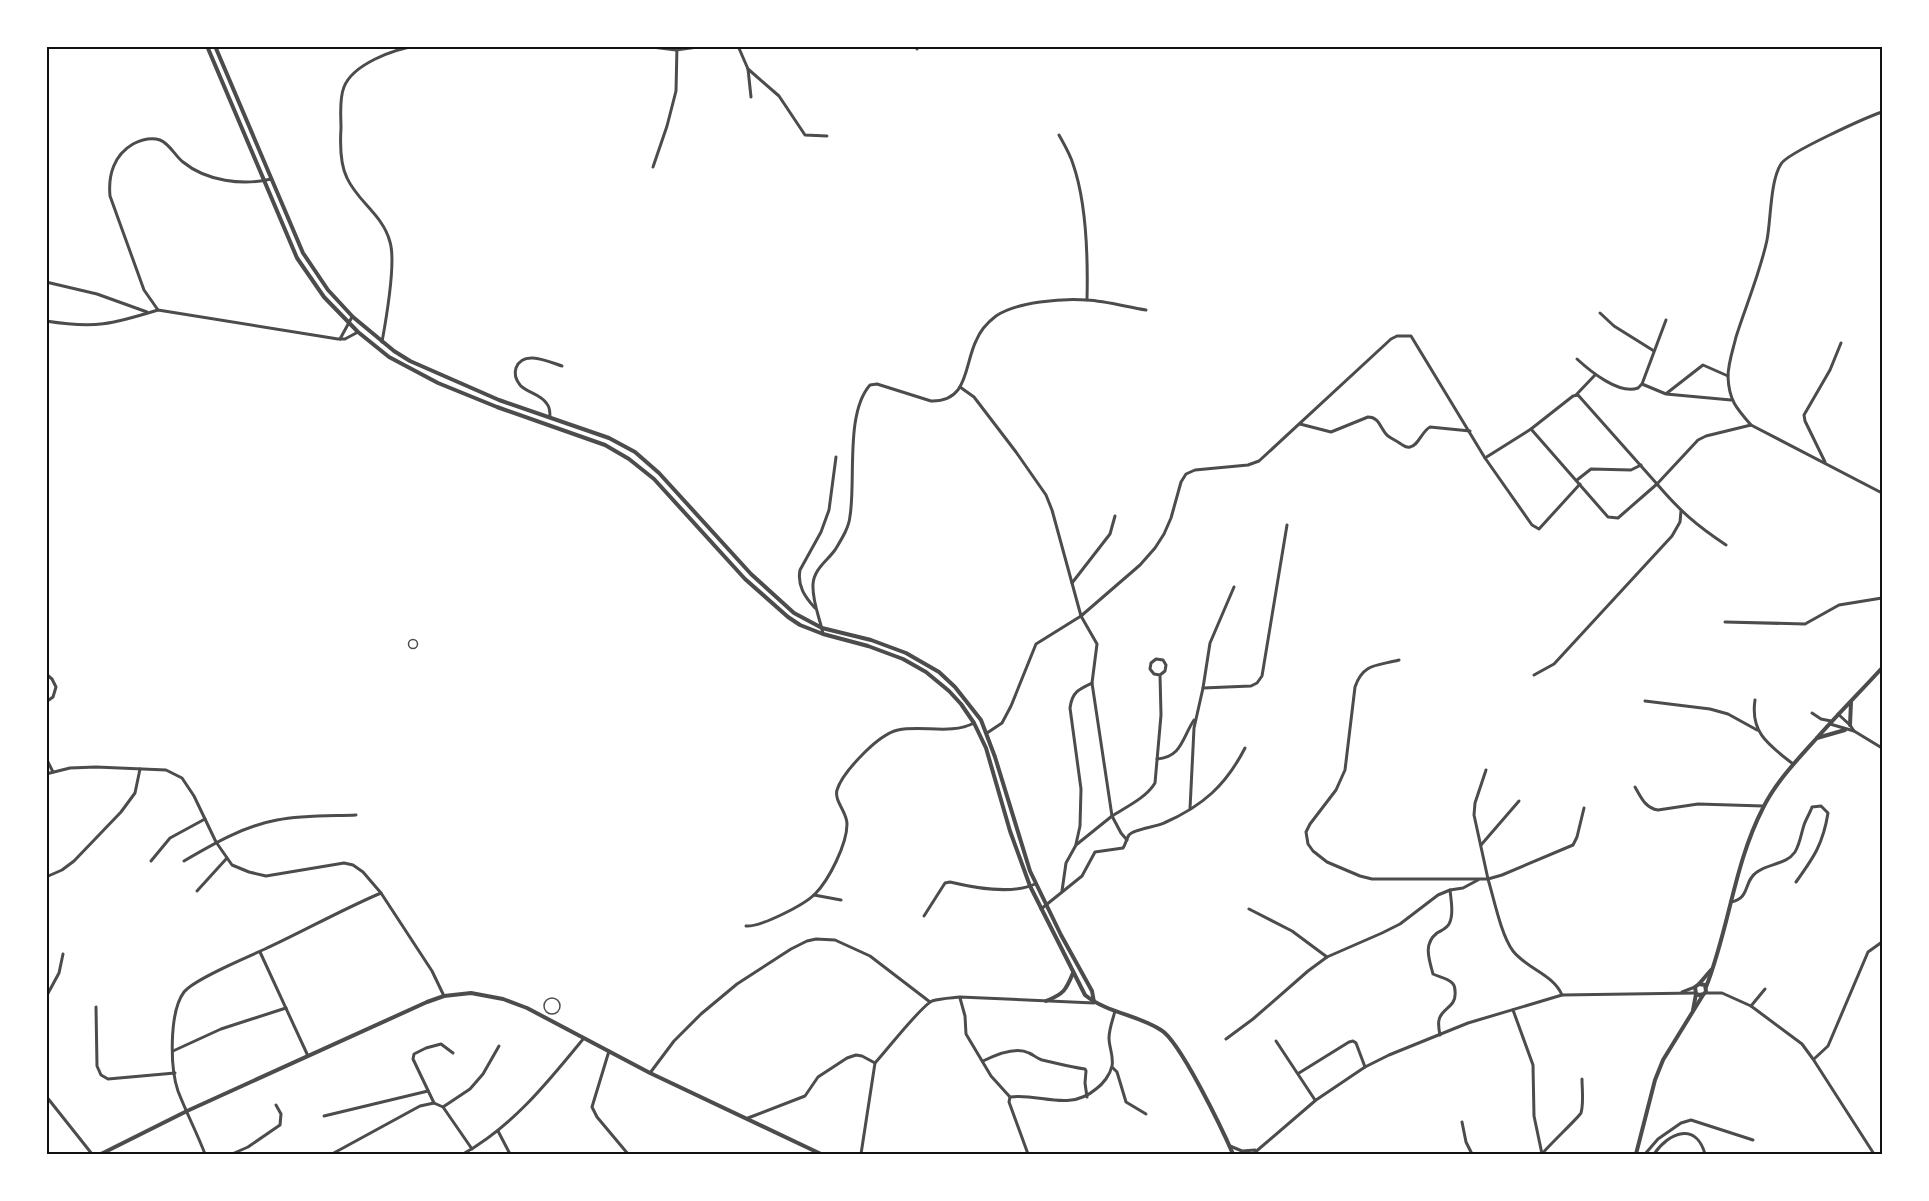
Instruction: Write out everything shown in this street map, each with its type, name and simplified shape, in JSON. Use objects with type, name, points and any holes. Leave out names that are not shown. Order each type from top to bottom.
[{"type":"street","points":[[207,46],[299,262],[324,297],[358,332],[399,364],[438,383],[497,408],[605,445],[629,459],[654,479],[746,579],[777,609],[800,625],[886,652],[915,665],[939,681],[949,691],[974,723],[986,748],[1010,831],[1032,885],[1085,995],[1094,1003]]},
{"type":"street","points":[[215,46],[306,258],[328,290],[352,317],[403,357],[499,400],[609,438],[635,452],[659,473],[751,574],[783,605],[803,620],[822,628],[889,646],[930,666],[949,680],[968,701],[987,733],[996,757],[1032,885]]},
{"type":"street","points":[[382,342],[387,312],[391,243],[381,222],[345,176],[341,145],[343,90],[354,74],[376,59],[400,48],[417,46]]},
{"type":"street","points":[[644,46],[676,48],[705,46]]},
{"type":"street","points":[[738,46],[748,69],[751,97]]},
{"type":"street","points":[[653,167],[676,91],[676,48]]},
{"type":"street","points":[[748,69],[779,96],[805,135],[827,136]]},
{"type":"street","points":[[1882,112],[1853,124],[1781,163],[1774,189],[1767,241],[1733,349],[1728,376],[1731,400],[1750,425],[1882,493]]},
{"type":"street","points":[[1059,135],[1073,164],[1080,192],[1088,262],[1087,300]]},
{"type":"street","points":[[158,310],[144,290],[110,196],[111,178],[117,157],[124,149],[139,141],[156,139],[165,142],[185,164],[210,177],[239,181],[271,179]]},
{"type":"street","points":[[46,282],[97,294],[148,313]]},
{"type":"street","points":[[823,634],[816,609],[814,576],[845,532],[850,517],[851,456],[857,414],[864,391],[870,385],[877,384],[930,401],[948,398],[960,387],[965,378],[975,342],[982,329],[996,316],[1013,308],[1087,300],[1146,310]]},
{"type":"street","points":[[46,321],[98,326],[125,321],[158,310],[340,339],[345,339],[358,332]]},
{"type":"street","points":[[1600,313],[1614,326],[1654,351]]},
{"type":"street","points":[[340,339],[352,317]]},
{"type":"street","points":[[1577,359],[1594,375],[1631,391],[1638,388],[1642,384],[1666,320]]},
{"type":"street","points":[[987,733],[1002,723],[1036,644],[1081,616],[1140,565],[1155,548],[1171,518],[1180,482],[1186,474],[1195,470],[1248,465],[1259,461],[1391,339],[1404,335],[1411,336],[1485,458],[1535,528],[1539,529],[1580,483]]},
{"type":"street","points":[[1825,464],[1804,415],[1830,370],[1841,342]]},
{"type":"street","points":[[399,364],[403,357]]},
{"type":"street","points":[[550,417],[548,405],[521,386],[515,376],[515,369],[518,363],[525,358],[562,366]]},
{"type":"street","points":[[1666,394],[1703,365],[1728,376]]},
{"type":"street","points":[[1485,458],[1531,429],[1576,395],[1594,375]]},
{"type":"street","points":[[1642,384],[1666,394],[1731,400]]},
{"type":"street","points":[[960,387],[974,397],[1016,452],[1046,495],[1052,510],[1081,616],[1097,644],[1092,682],[1112,816],[1127,840]]},
{"type":"street","points":[[1576,395],[1681,511],[1726,545]]},
{"type":"street","points":[[1300,424],[1331,432],[1373,417],[1387,435],[1406,447],[1413,446],[1430,427],[1470,431]]},
{"type":"street","points":[[1531,429],[1608,517],[1618,518],[1658,484],[1698,440],[1750,425]]},
{"type":"street","points":[[816,609],[805,597],[799,576],[829,510],[836,457]]},
{"type":"street","points":[[1577,480],[1591,469],[1631,470],[1641,465]]},
{"type":"street","points":[[1534,675],[1554,664],[1672,536],[1678,527],[1681,511]]},
{"type":"street","points":[[1072,583],[1110,534],[1115,516]]},
{"type":"street","points":[[1203,688],[1251,686],[1257,683],[1262,676],[1266,664],[1287,525]]},
{"type":"street","points":[[1191,809],[1195,719],[1203,688],[1210,643],[1234,587]]},
{"type":"street","points":[[1725,622],[1805,624],[1839,605],[1882,598]]},
{"type":"street","points":[[1156,659],[1162,660],[1166,665],[1165,671],[1160,675],[1154,674],[1150,669],[1151,663],[1156,659]]},
{"type":"street","points":[[1399,660],[1371,667],[1359,676],[1355,687],[1345,770],[1336,790],[1306,832],[1308,844],[1313,852],[1353,873],[1372,879],[1488,879],[1503,875],[1573,845],[1584,808]]},
{"type":"street","points":[[1636,1155],[1655,1080],[1663,1060],[1705,991],[1717,956],[1742,858],[1763,806],[1793,764],[1882,668]]},
{"type":"street","points":[[46,674],[56,687],[52,697],[46,702]]},
{"type":"street","points":[[1076,845],[1112,816],[1134,802],[1155,783],[1161,715],[1160,675]]},
{"type":"street","points":[[1062,891],[1066,863],[1076,845],[1080,826],[1082,789],[1070,708],[1071,699],[1076,690],[1092,682]]},
{"type":"street","points":[[1755,700],[1753,711],[1757,730]]},
{"type":"street","points":[[1645,701],[1710,709],[1728,714],[1757,730],[1793,764]]},
{"type":"street","points":[[1850,725],[1851,701]]},
{"type":"street","points":[[1812,713],[1845,730],[1854,731],[1882,748]]},
{"type":"street","points":[[1838,714],[1854,731]]},
{"type":"street","points":[[1157,759],[1172,756],[1195,719]]},
{"type":"street","points":[[746,926],[760,925],[814,895],[831,870],[846,833],[846,816],[837,797],[837,789],[864,753],[883,737],[898,730],[963,729],[974,723]]},
{"type":"street","points":[[1817,738],[1845,730]]},
{"type":"street","points":[[1043,907],[1082,876],[1095,852],[1123,848],[1129,835],[1134,831],[1162,824],[1202,802],[1233,771],[1245,748]]},
{"type":"street","points":[[46,758],[52,772]]},
{"type":"street","points":[[46,774],[70,768],[96,767],[166,770],[182,778],[194,796],[216,842],[232,865],[266,876],[344,862],[353,864],[381,892],[432,971],[444,996]]},
{"type":"street","points":[[46,877],[62,870],[74,861],[121,812],[135,793],[140,768]]},
{"type":"street","points":[[1486,770],[1475,803],[1474,815],[1503,933],[1513,952],[1554,982],[1562,995]]},
{"type":"street","points":[[1635,787],[1647,806],[1652,809],[1698,804],[1763,806]]},
{"type":"street","points":[[1481,845],[1519,801]]},
{"type":"street","points":[[1731,902],[1739,901],[1743,897],[1750,879],[1756,872],[1783,862],[1796,851],[1812,807],[1821,806],[1828,813],[1824,836],[1807,868],[1796,882]]},
{"type":"street","points":[[184,861],[216,842],[245,829],[275,820],[356,815]]},
{"type":"street","points":[[151,861],[170,838],[205,819]]},
{"type":"street","points":[[197,891],[227,858]]},
{"type":"street","points":[[1226,1039],[1327,957],[1391,928],[1438,895],[1463,888],[1480,880]]},
{"type":"street","points":[[924,916],[945,883],[950,882],[981,889],[1032,885]]},
{"type":"street","points":[[1440,1035],[1438,1020],[1453,1003],[1455,989],[1454,984],[1450,981],[1433,974],[1427,951],[1429,942],[1435,935],[1448,927],[1451,919],[1450,890]]},
{"type":"street","points":[[205,1155],[178,1091],[175,1074],[174,1015],[184,992],[196,983],[381,892]]},
{"type":"street","points":[[814,895],[841,900]]},
{"type":"street","points":[[1043,907],[1092,991],[1094,1003]]},
{"type":"street","points":[[1249,909],[1292,931],[1327,957]]},
{"type":"street","points":[[650,1073],[674,1041],[701,1014],[737,984],[807,941],[835,940],[861,951],[893,972],[930,1002]]},
{"type":"street","points":[[1814,1059],[1828,1046],[1868,952],[1882,942]]},
{"type":"street","points":[[260,952],[308,1056]]},
{"type":"street","points":[[46,997],[59,973],[63,954]]},
{"type":"street","points":[[1694,1010],[1697,985],[1711,969]]},
{"type":"street","points":[[1046,1001],[1065,991],[1074,972]]},
{"type":"street","points":[[1678,994],[1703,984],[1705,991]]},
{"type":"street","points":[[1751,1006],[1765,989]]},
{"type":"street","points":[[1253,1155],[1316,1100],[1365,1066],[1389,1054],[1440,1035],[1513,1009],[1562,995],[1678,994],[1705,991],[1722,993],[1751,1006],[1802,1044],[1814,1059],[1874,1155]]},
{"type":"street","points":[[101,1155],[187,1111],[444,996],[471,993],[503,999],[559,1024],[650,1073],[821,1155]]},
{"type":"street","points":[[960,998],[965,1016],[966,1034],[991,1076],[1010,1096]]},
{"type":"street","points":[[861,1155],[875,1063],[930,1002],[960,998],[1094,1003],[1153,1026],[1168,1035],[1178,1049],[1233,1155]]},
{"type":"street","points":[[96,1007],[97,1066],[101,1075],[108,1079],[175,1074]]},
{"type":"street","points":[[173,1051],[221,1029],[286,1008]]},
{"type":"street","points":[[1513,1009],[1533,1065],[1534,1116],[1542,1154]]},
{"type":"street","points":[[1115,1010],[1109,1040],[1112,1066],[1117,1072],[1126,1102],[1146,1114]]},
{"type":"street","points":[[463,1155],[498,1131],[521,1111],[584,1038]]},
{"type":"street","points":[[1276,1041],[1316,1100]]},
{"type":"street","points":[[1299,1074],[1353,1041],[1356,1043],[1365,1066]]},
{"type":"street","points":[[434,1103],[413,1059],[414,1054],[441,1044],[453,1053]]},
{"type":"street","points":[[443,1107],[470,1089],[483,1074],[499,1046]]},
{"type":"street","points":[[609,1051],[592,1107],[597,1117],[628,1155]]},
{"type":"street","points":[[983,1062],[1000,1053],[1020,1052],[1029,1053],[1042,1060],[1084,1069],[1087,1097]]},
{"type":"street","points":[[748,1118],[805,1096],[818,1077],[847,1058],[862,1056],[875,1063]]},
{"type":"street","points":[[1010,1096],[1077,1100],[1087,1097],[1101,1085],[1112,1066]]},
{"type":"street","points":[[1542,1154],[1558,1135],[1578,1118],[1581,1112],[1582,1079]]},
{"type":"street","points":[[324,1116],[428,1091]]},
{"type":"street","points":[[46,1096],[92,1155]]},
{"type":"street","points":[[1010,1096],[1009,1102],[1028,1155]]},
{"type":"street","points":[[332,1155],[420,1106],[434,1103],[443,1107],[472,1149]]},
{"type":"street","points":[[232,1155],[280,1125],[281,1114],[276,1105]]},
{"type":"street","points":[[1645,1155],[1658,1138],[1681,1123],[1691,1120],[1753,1140]]},
{"type":"street","points":[[1462,1122],[1466,1142],[1472,1155]]},
{"type":"street","points":[[498,1131],[510,1155]]},
{"type":"street","points":[[1654,1155],[1667,1139],[1687,1133],[1703,1145],[1706,1155]]},
{"type":"street","points":[[1229,1145],[1242,1151],[1257,1150]]},
{"type":"street","points":[[807,1155],[812,1149]]},
{"type":"street","points":[[1054,1155],[1066,1154]]},
{"type":"lane","points":[[552,998],[557,1000],[560,1004],[559,1011],[548,1013],[545,1009],[546,1002],[552,998]]}]
